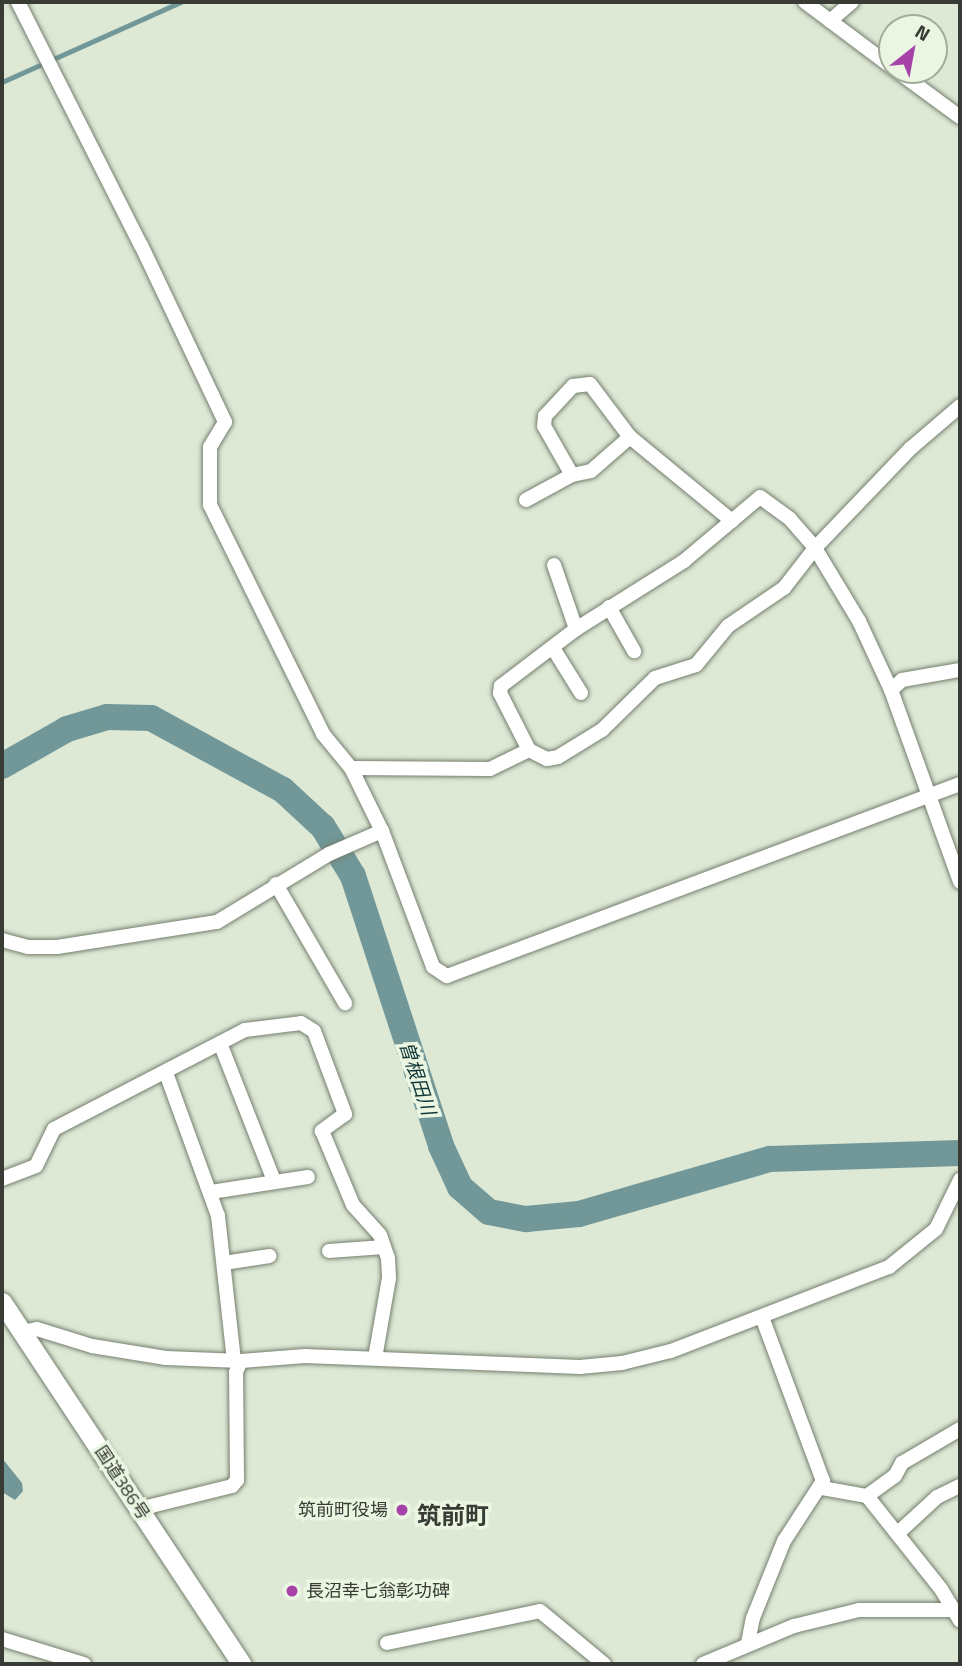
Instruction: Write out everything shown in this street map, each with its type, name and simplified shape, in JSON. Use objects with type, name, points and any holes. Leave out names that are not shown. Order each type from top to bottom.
[{"type":"highway","name":"国道386号","points":[[2,1302],[242,1664]]},
{"type":"street","points":[[18,2],[141,245],[225,422],[210,447],[210,505],[323,734],[351,768],[382,831],[433,967],[447,976],[960,784]]},
{"type":"street","points":[[805,2],[878,57]]},
{"type":"street","points":[[830,21],[852,2]]},
{"type":"street","points":[[915,84],[960,117]]},
{"type":"street","points":[[572,475],[544,426],[545,416],[573,386],[590,384],[630,436],[732,521]]},
{"type":"street","points":[[960,406],[911,449],[815,548],[784,588],[727,626],[696,665],[654,678],[602,730],[558,757],[547,759],[529,750],[500,693],[502,686],[576,629],[684,561],[760,498],[790,519],[815,548],[859,621],[891,690],[960,882]]},
{"type":"street","points":[[526,500],[572,475],[591,471],[630,436]]},
{"type":"street","points":[[554,565],[576,629]]},
{"type":"street","points":[[610,607],[634,651]]},
{"type":"street","points":[[553,648],[581,693]]},
{"type":"street","points":[[891,690],[902,680],[960,670]]},
{"type":"street","points":[[351,768],[490,769],[529,750]]},
{"type":"street","points":[[2,940],[28,947],[57,947],[191,929],[217,922],[275,884],[329,854],[382,831]]},
{"type":"street","points":[[275,884],[345,1003]]},
{"type":"street","points":[[2,1179],[36,1166],[54,1129],[245,1030],[301,1023],[314,1031],[345,1114],[322,1131],[353,1205],[368,1219],[384,1247],[389,1278],[375,1357]]},
{"type":"street","points":[[220,1043],[274,1181]]},
{"type":"street","points":[[138,1509],[232,1486],[237,1480],[238,1360],[225,1263],[211,1192],[166,1073]]},
{"type":"street","points":[[211,1192],[309,1177]]},
{"type":"street","points":[[22,1332],[37,1329],[92,1346],[166,1357],[238,1360],[375,1357],[580,1367],[622,1363],[671,1351],[874,1274],[905,1257],[936,1228],[960,1180]]},
{"type":"street","points":[[329,1251],[384,1247]]},
{"type":"street","points":[[225,1263],[269,1256]]},
{"type":"street","points":[[762,1317],[822,1488]]},
{"type":"street","points":[[867,1496],[895,1476],[902,1464],[960,1429]]},
{"type":"street","points":[[898,1533],[937,1497],[960,1486]]},
{"type":"street","points":[[822,1488],[867,1496],[898,1533],[957,1614]]},
{"type":"street","points":[[748,1643],[753,1618],[784,1541],[822,1488]]},
{"type":"street","points":[[703,1664],[748,1643],[859,1610],[957,1614]]},
{"type":"street","points":[[387,1643],[540,1611],[604,1664]]},
{"type":"street","points":[[2,1639],[47,1658],[84,1664]]},
{"type":"water","points":[[2,1458],[22,1483],[23,1491],[15,1500],[2,1492]]},
{"type":"waterway","points":[[2,82],[181,2]]},
{"type":"waterway","name":"曽根田川","points":[[2,766],[67,729],[107,717],[151,718],[283,790],[323,827],[353,876],[441,1146],[460,1187],[489,1212],[526,1219],[579,1214],[770,1159],[960,1153]]},
{"type":"place","name":"筑前町役場","points":[[402,1510]]},
{"type":"place","name":"長沼幸七翁彰功碑","points":[[292,1591]]},
{"type":"district","name":"筑前町","points":[[453,1516]]}]
